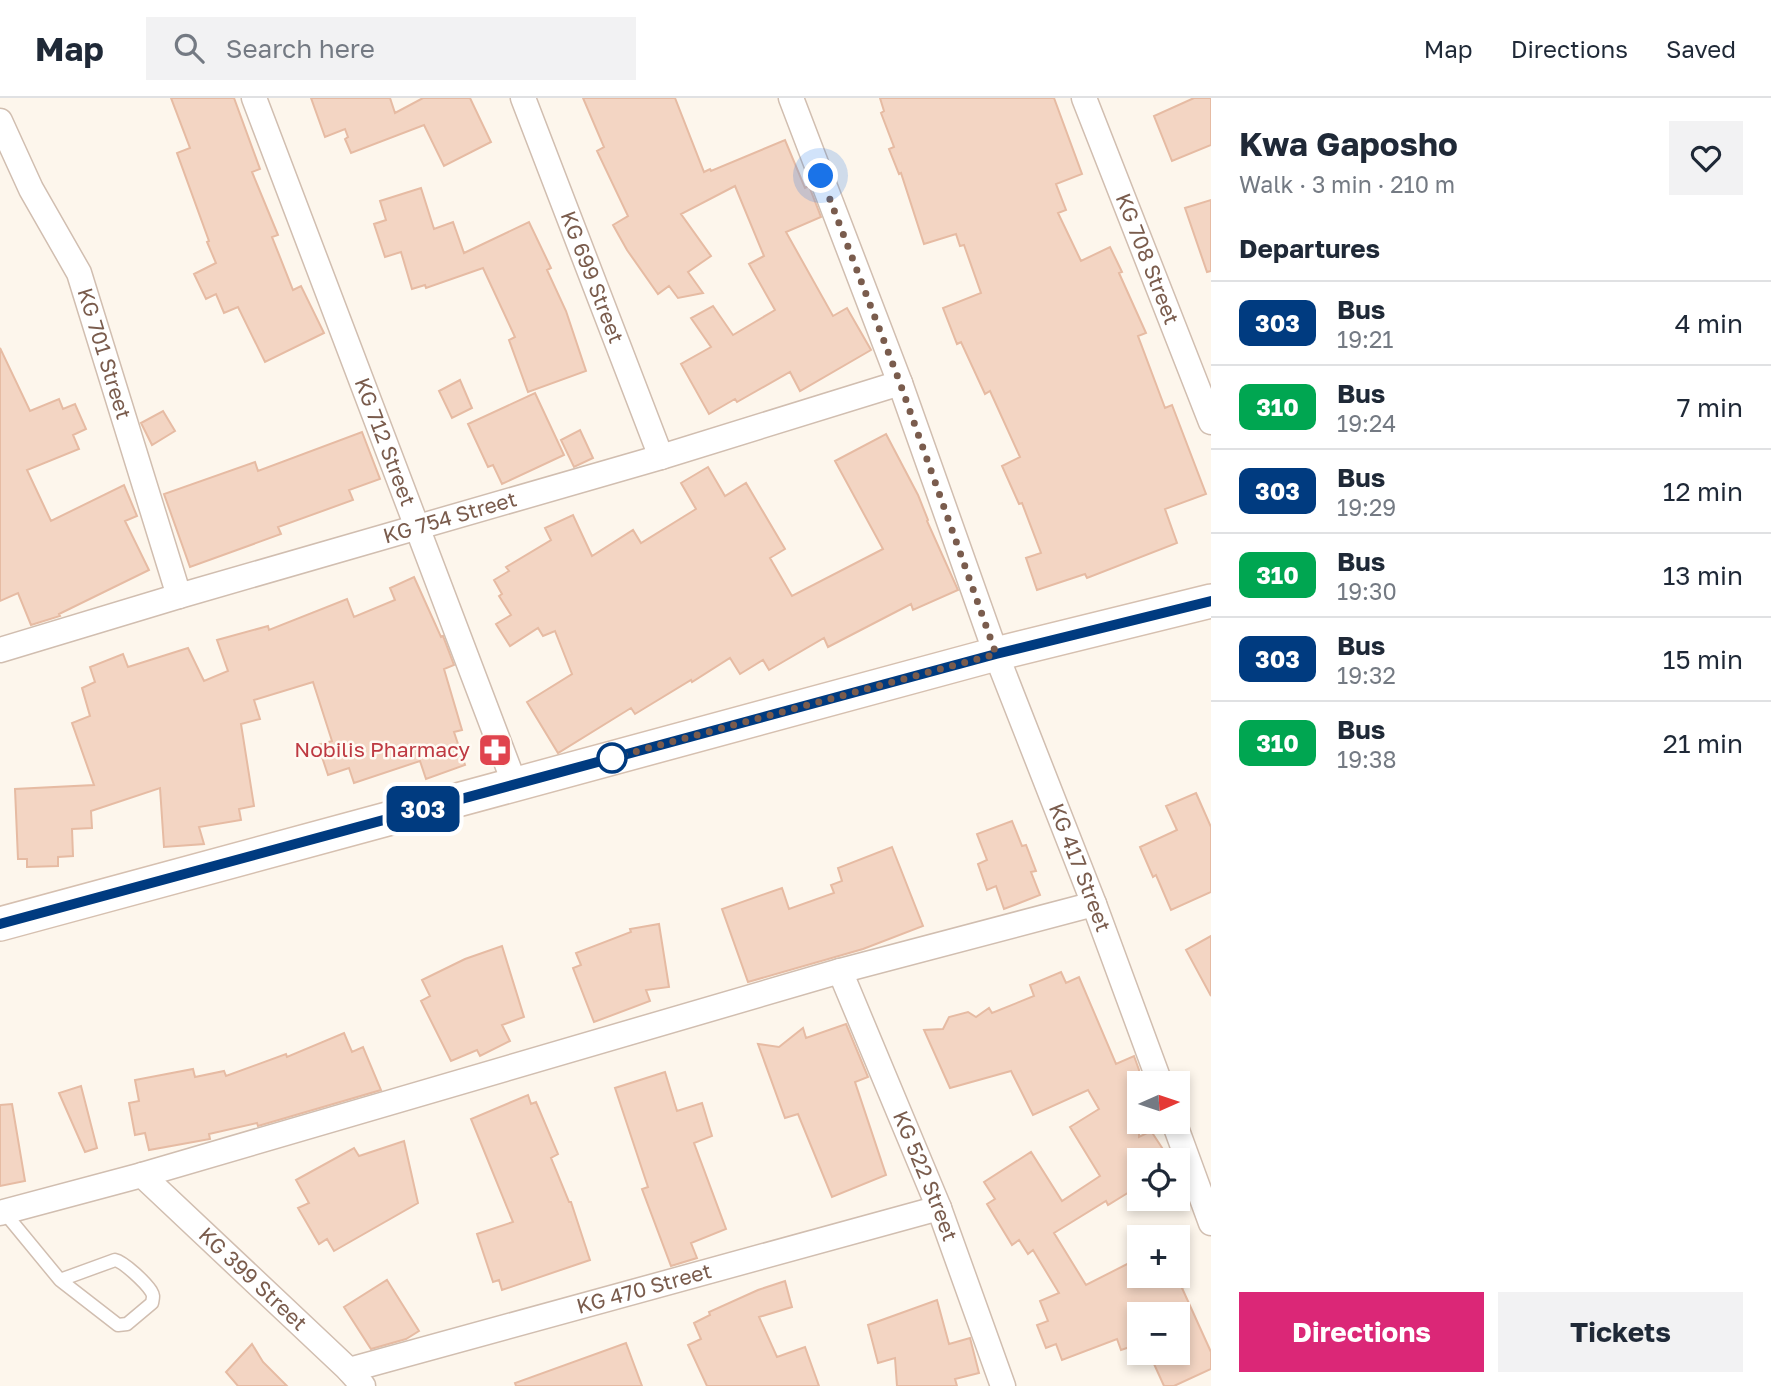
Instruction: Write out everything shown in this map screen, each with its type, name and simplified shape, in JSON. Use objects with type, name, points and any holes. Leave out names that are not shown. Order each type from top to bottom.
[{"type":"main road","points":[[0,924],[996,654],[1211,601]]},
{"type":"street","name":"KG 712 Street","points":[[254,98],[515,785]]},
{"type":"street","name":"KG 699 Street","points":[[523,98],[661,457]]},
{"type":"street","name":"KG 417 Street","points":[[791,98],[900,383],[996,654],[1094,904],[1156,1071]]},
{"type":"street","name":"KG 708 Street","points":[[1084,98],[1211,422]]},
{"type":"street","name":"KG 701 Street","points":[[0,121],[31,189],[79,273],[179,596]]},
{"type":"street","name":"KG 754 Street","points":[[0,650],[661,457],[900,383]]},
{"type":"street","points":[[2,1212],[142,1175],[840,971],[1094,904]]},
{"type":"street","name":"KG 522 Street","points":[[840,971],[939,1208],[1003,1386]]},
{"type":"street","points":[[1178,1134],[1211,1223]]},
{"type":"street","name":"KG 399 Street","points":[[142,1175],[356,1378]]},
{"type":"street","name":"KG 470 Street","points":[[356,1378],[939,1208]]},
{"type":"lane","points":[[2,1212],[60,1280],[118,1325],[128,1324],[152,1303],[150,1290],[121,1262],[115,1260],[60,1280]]},
{"type":"building","points":[[171,98],[234,98],[260,169],[252,172],[278,235],[272,237],[293,290],[301,286],[324,333],[265,362],[238,307],[224,313],[216,294],[206,299],[194,274],[216,263],[177,153],[190,148]]},
{"type":"building","points":[[311,98],[390,98],[395,113],[423,98],[470,98],[491,142],[444,166],[424,125],[351,153],[345,139],[348,137],[345,129],[325,137]]},
{"type":"building","points":[[583,98],[675,98],[704,172],[785,140],[805,188],[809,186],[821,217],[786,232],[833,316],[847,308],[871,350],[800,391],[790,372],[737,402],[735,399],[709,414],[681,364],[711,347],[691,318],[713,306],[733,335],[775,310],[749,264],[764,256],[735,186],[681,214],[711,256],[688,272],[703,293],[678,298],[669,286],[658,294],[613,225],[628,216],[597,151],[604,147]]},
{"type":"building","points":[[880,98],[1054,98],[1082,174],[1056,184],[1066,210],[1058,213],[1081,261],[1110,247],[1146,333],[1138,336],[1165,408],[1172,405],[1206,494],[1165,509],[1177,543],[1087,578],[1085,574],[1037,590],[1026,558],[1041,553],[1022,503],[1019,504],[1002,466],[1020,457],[990,391],[985,394],[961,342],[957,344],[943,308],[981,293],[964,245],[960,246],[956,234],[924,244],[901,173],[899,174],[889,149],[894,147],[881,113],[884,111]]},
{"type":"building","points":[[1194,98],[1211,98],[1211,145],[1172,161],[1154,116]]},
{"type":"building","points":[[421,188],[434,229],[453,222],[464,253],[529,222],[551,268],[547,270],[566,311],[586,371],[528,392],[509,340],[515,337],[483,268],[426,288],[425,285],[412,289],[401,252],[385,257],[374,224],[386,220],[380,201]]},
{"type":"building","points":[[1211,200],[1211,271],[1207,272],[1185,208]]},
{"type":"building","points":[[0,348],[30,411],[59,399],[63,409],[75,404],[86,429],[73,435],[79,449],[27,470],[51,521],[124,485],[137,516],[125,521],[149,570],[59,614],[60,616],[31,625],[18,593],[0,601]]},
{"type":"building","points":[[460,380],[472,408],[452,418],[439,391]]},
{"type":"building","points":[[535,393],[564,455],[502,484],[493,465],[488,467],[468,424]]},
{"type":"building","points":[[163,411],[175,431],[152,445],[141,423]]},
{"type":"building","points":[[580,430],[593,458],[574,467],[561,440]]},
{"type":"building","points":[[362,432],[380,479],[349,490],[353,500],[278,527],[281,534],[190,567],[164,494],[255,462],[258,471]]},
{"type":"building","points":[[886,434],[918,495],[958,590],[913,610],[911,604],[828,647],[824,638],[769,670],[763,660],[740,674],[730,658],[635,714],[631,708],[558,753],[527,702],[572,674],[555,631],[543,636],[538,628],[510,646],[496,624],[511,615],[499,596],[502,594],[494,580],[509,571],[506,567],[551,540],[545,528],[573,515],[592,556],[633,530],[641,543],[696,509],[681,483],[708,467],[725,496],[746,483],[785,549],[770,558],[792,596],[883,549],[835,461]]},
{"type":"building","points":[[414,577],[454,665],[444,669],[462,730],[454,732],[465,765],[426,779],[420,761],[354,783],[349,768],[328,775],[318,745],[332,741],[313,682],[254,700],[260,719],[241,724],[254,806],[239,809],[241,820],[199,827],[204,844],[164,847],[160,788],[91,811],[92,828],[72,829],[73,856],[58,857],[58,866],[27,867],[27,859],[18,859],[15,789],[94,785],[72,723],[90,716],[82,688],[95,682],[90,667],[123,654],[128,667],[188,648],[204,681],[228,671],[217,640],[268,626],[269,630],[347,599],[354,617],[395,600],[390,588]]},
{"type":"building","points":[[1196,793],[1211,827],[1211,892],[1171,910],[1140,847],[1177,830],[1166,806]]},
{"type":"building","points":[[1012,821],[1022,846],[1026,845],[1036,871],[1031,872],[1040,895],[1004,909],[996,886],[987,890],[978,864],[987,860],[977,834]]},
{"type":"building","points":[[892,847],[923,926],[863,949],[748,982],[722,909],[782,888],[789,909],[834,893],[831,885],[842,881],[838,868]]},
{"type":"building","points":[[659,924],[669,987],[646,990],[650,1001],[594,1022],[573,968],[581,965],[576,953],[631,932],[630,929]]},
{"type":"building","points":[[1211,936],[1211,996],[1186,950]]},
{"type":"building","points":[[502,946],[524,1017],[502,1025],[510,1041],[480,1056],[477,1050],[451,1061],[421,1001],[430,996],[422,980],[465,959]]},
{"type":"building","points":[[1061,972],[1066,983],[1079,977],[1116,1064],[1134,1056],[1139,1070],[1127,1071],[1127,1134],[1139,1134],[1139,1137],[1153,1134],[1162,1148],[1127,1148],[1127,1193],[1108,1205],[1106,1201],[1054,1233],[1086,1285],[1127,1264],[1127,1288],[1182,1288],[1188,1302],[1127,1302],[1127,1348],[1121,1350],[1117,1339],[1062,1360],[1056,1344],[1046,1348],[1037,1325],[1048,1321],[1040,1301],[1059,1293],[1033,1250],[1028,1254],[1019,1240],[1012,1245],[987,1204],[995,1199],[984,1182],[1031,1152],[1062,1201],[1100,1176],[1070,1127],[1099,1109],[1088,1090],[1033,1115],[1011,1071],[950,1088],[924,1030],[943,1029],[949,1017],[968,1012],[976,1017],[989,1008],[992,1013],[1034,996],[1030,985]]},
{"type":"building","points":[[846,1024],[868,1077],[855,1082],[886,1175],[832,1197],[798,1114],[785,1118],[758,1044],[779,1047],[803,1028],[806,1038]]},
{"type":"building","points":[[344,1033],[352,1052],[363,1047],[381,1090],[258,1126],[257,1123],[209,1134],[210,1139],[149,1150],[145,1133],[135,1135],[129,1103],[139,1101],[135,1080],[193,1069],[195,1077],[224,1071],[226,1076],[286,1054],[287,1057]]},
{"type":"building","points":[[665,1072],[677,1111],[702,1103],[712,1136],[694,1143],[726,1229],[691,1243],[697,1258],[671,1266],[642,1189],[648,1187],[615,1088]]},
{"type":"building","points":[[81,1086],[97,1148],[85,1152],[59,1093]]},
{"type":"building","points":[[528,1095],[531,1104],[536,1102],[558,1154],[551,1158],[571,1202],[590,1260],[502,1290],[499,1280],[493,1282],[477,1234],[513,1222],[471,1119]]},
{"type":"building","points":[[12,1104],[25,1181],[0,1186],[0,1105]]},
{"type":"building","points":[[404,1141],[418,1203],[334,1251],[327,1239],[319,1244],[298,1208],[309,1203],[296,1180],[354,1148],[359,1156]]},
{"type":"building","points":[[387,1280],[419,1331],[406,1339],[371,1349],[344,1307]]},
{"type":"building","points":[[785,1281],[792,1307],[759,1317],[777,1357],[805,1347],[819,1386],[707,1386],[688,1345],[701,1339],[694,1323],[710,1315],[709,1312]]},
{"type":"building","points":[[937,1300],[949,1344],[970,1338],[979,1373],[955,1379],[957,1386],[897,1386],[895,1358],[878,1363],[868,1325]]},
{"type":"building","points":[[1190,1306],[1211,1352],[1211,1369],[1174,1386],[1164,1386],[1154,1365],[1190,1365]]},
{"type":"building","points":[[626,1343],[642,1386],[516,1386],[515,1383]]},
{"type":"building","points":[[252,1344],[263,1362],[287,1386],[238,1386],[226,1372]]},
{"type":"bus line","name":"303","points":[[0,924],[996,654],[1211,601]]},
{"type":"place","name":"Nobilis Pharmacy","points":[[495,750]]},
{"type":"route","points":[[612,758],[996,654],[900,383],[821,176]]}]
